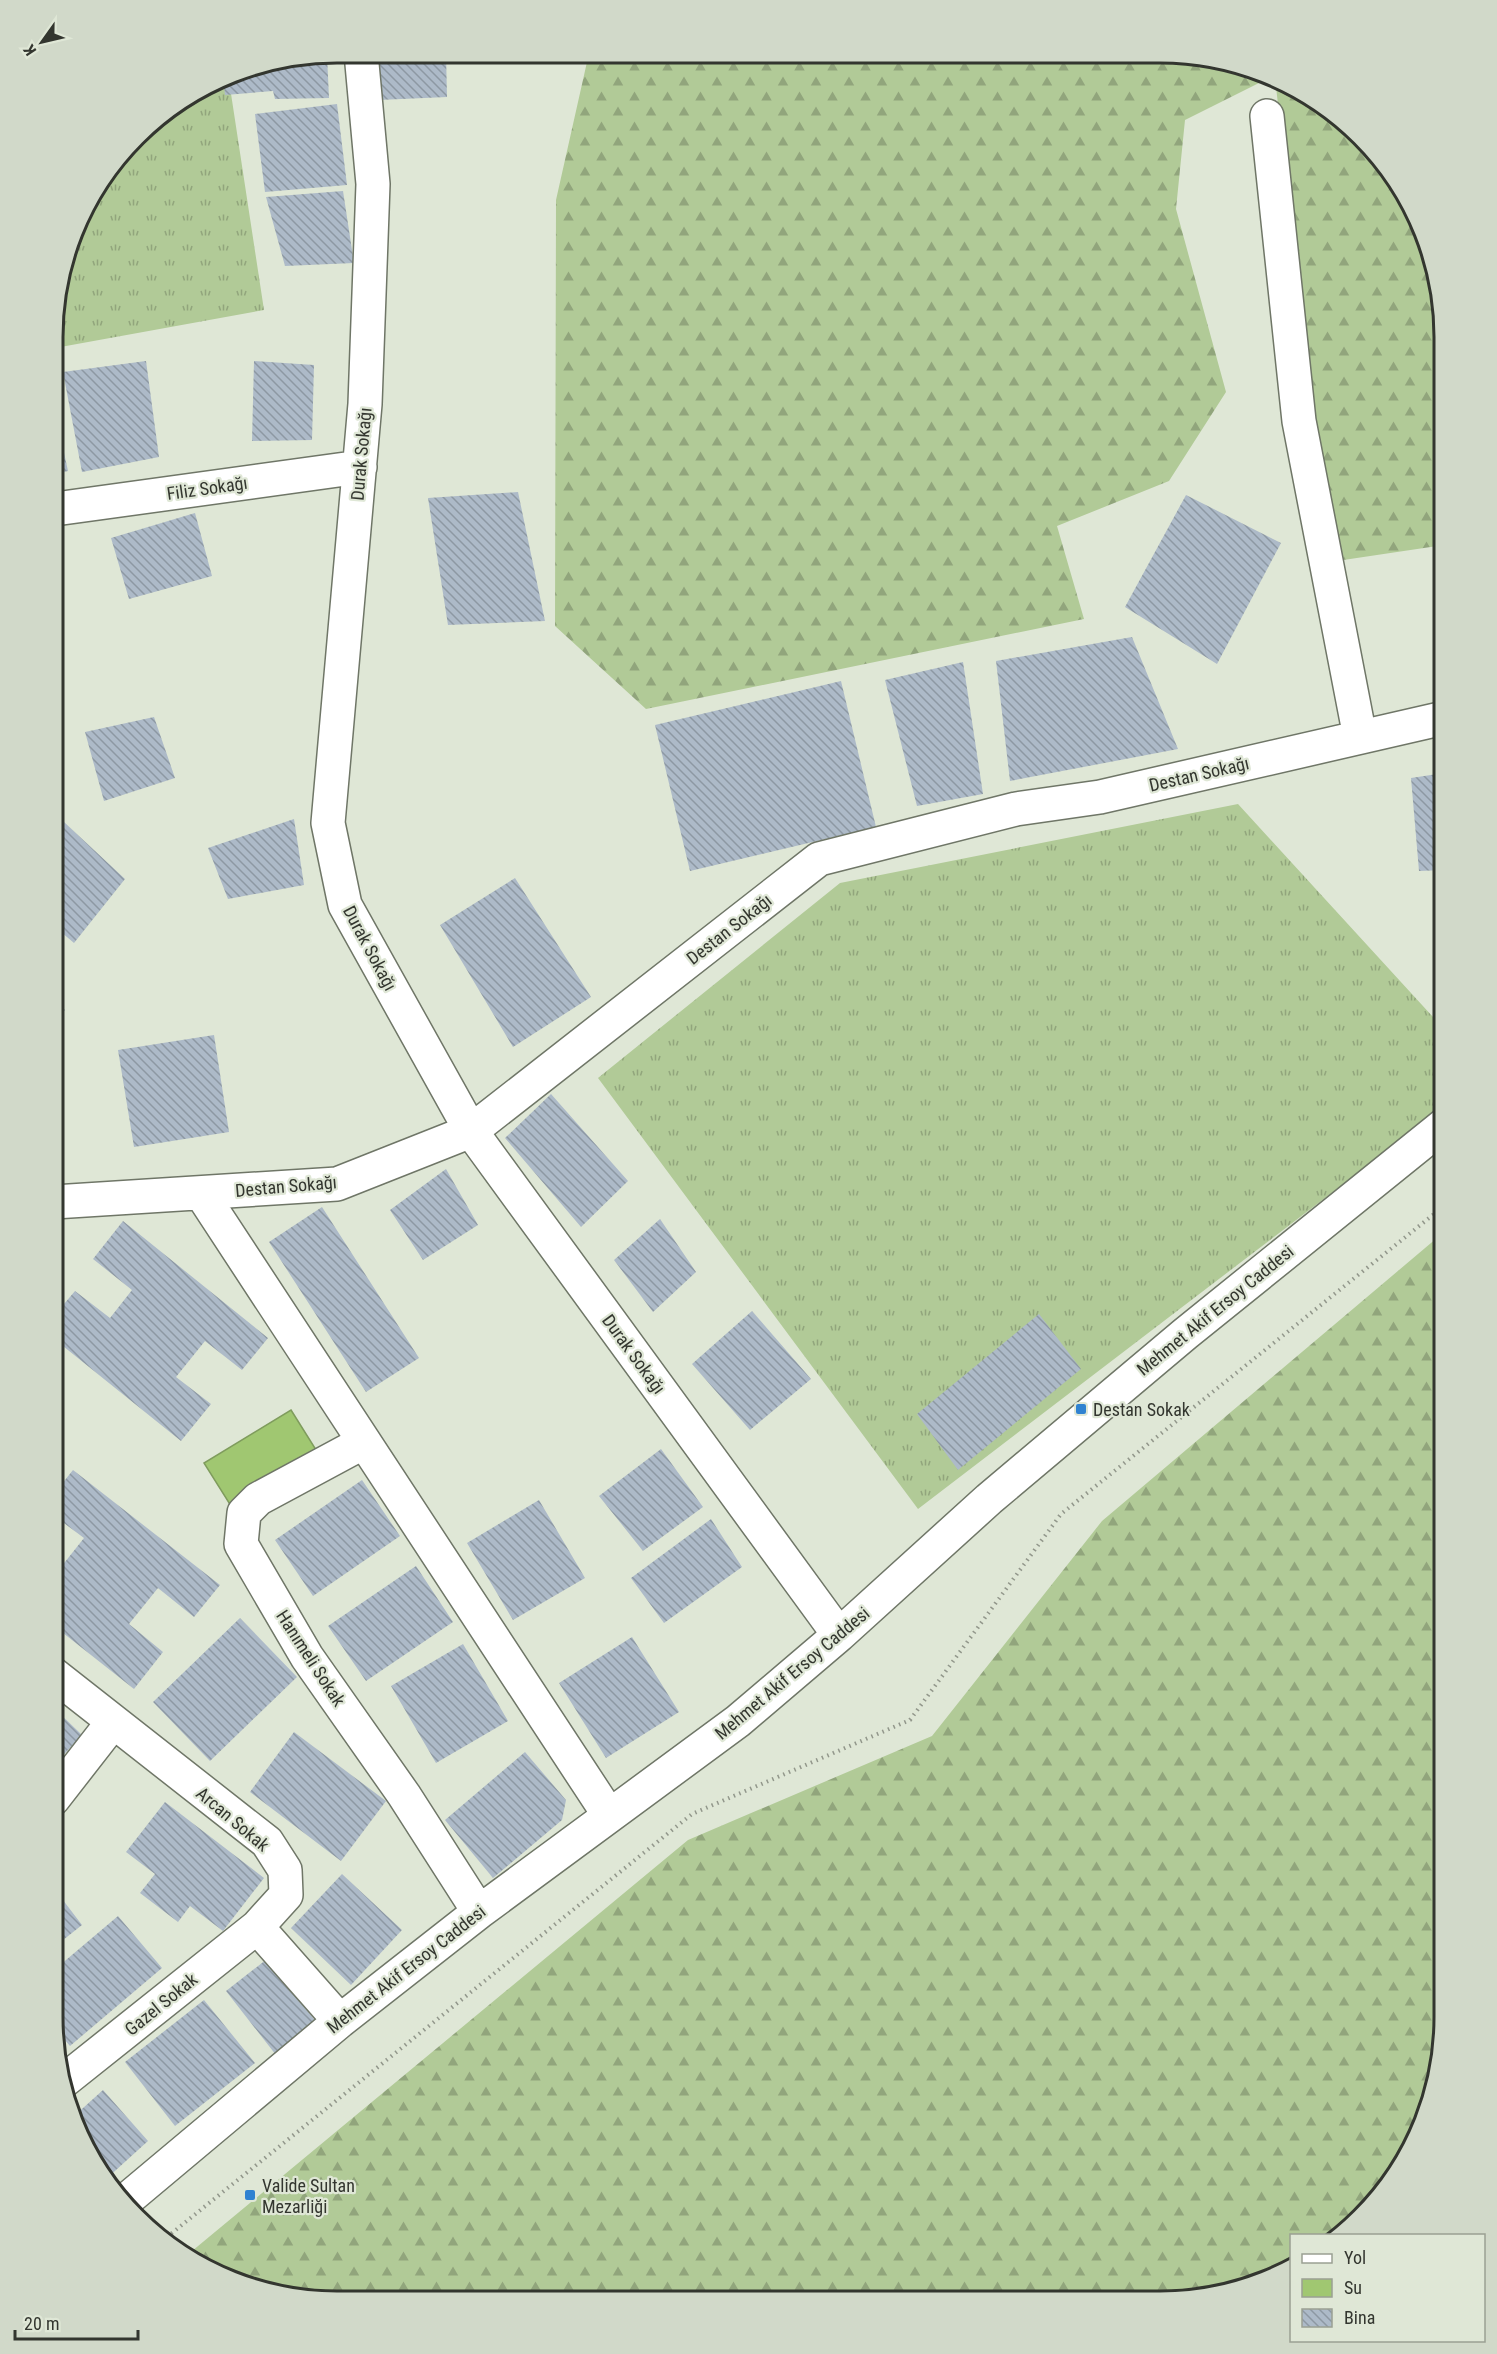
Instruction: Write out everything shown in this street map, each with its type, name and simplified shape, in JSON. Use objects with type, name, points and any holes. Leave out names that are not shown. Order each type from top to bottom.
[{"type":"street","name":"Durak Sokağı","points":[[362,63],[373,184],[365,404],[328,823],[345,905],[471,1131],[839,1635]]},
{"type":"street","points":[[1267,116],[1299,421],[1360,737]]},
{"type":"street","name":"Filiz Sokağı","points":[[63,508],[360,467]]},
{"type":"street","name":"Destan Sokağı","points":[[63,1201],[337,1184],[471,1131],[819,859],[1016,809],[1101,797],[1434,720]]},
{"type":"street","name":"Mehmet Akif Ersoy Caddesi","points":[[130,2197],[340,2020],[479,1912],[738,1721],[839,1635],[998,1491],[1185,1334],[1434,1133]]},
{"type":"street","points":[[201,1192],[609,1815]]},
{"type":"street","name":"Hanımeli Sokak","points":[[364,1442],[258,1499],[244,1513],[241,1544],[307,1657],[404,1795],[479,1912]]},
{"type":"street","name":"Arcan Sokak","points":[[63,1682],[267,1842],[285,1870],[286,1895],[257,1927]]},
{"type":"street","points":[[63,1786],[112,1722]]},
{"type":"street","points":[[257,1927],[340,2020]]},
{"type":"street","name":"Gazel Sokak","points":[[69,2076],[257,1927]]},
{"type":"path","points":[[170,2234],[692,1814],[910,1720],[1061,1515],[1434,1214]]},
{"type":"green space","points":[[587,63],[1160,63],[1213,68],[1260,82],[1185,120],[1176,209],[1226,392],[1169,481],[1057,526],[1084,619],[646,709],[555,626],[556,200]]},
{"type":"green space","points":[[230,85],[264,310],[63,347],[65,301],[72,266],[91,216],[109,185],[131,156],[156,131],[185,109]]},
{"type":"green space","points":[[1276,89],[1312,109],[1341,131],[1377,170],[1397,200],[1413,232],[1425,266],[1432,301],[1434,546],[1330,562]]},
{"type":"green space","points":[[1238,804],[1434,1018],[1434,1115],[918,1509],[598,1078],[840,883]]},
{"type":"green space","points":[[1434,1240],[1434,2017],[1432,2053],[1425,2088],[1406,2138],[1377,2184],[1341,2223],[1327,2234],[1290,2234],[1290,2258],[1265,2270],[1213,2286],[1160,2291],[337,2291],[301,2289],[266,2282],[216,2263],[193,2250],[688,1840],[932,1736],[1102,1521]]},
{"type":"water","points":[[291,1410],[318,1453],[231,1506],[204,1463]]},
{"type":"building","points":[[377,63],[446,63],[447,97],[379,100]]},
{"type":"building","points":[[327,64],[329,98],[275,99],[273,91],[225,95],[224,87],[266,72],[301,65]]},
{"type":"building","points":[[337,104],[347,185],[265,192],[255,114]]},
{"type":"building","points":[[343,191],[354,263],[285,266],[266,197]]},
{"type":"building","points":[[146,361],[159,457],[82,472],[63,372]]},
{"type":"building","points":[[254,361],[314,365],[312,440],[252,441]]},
{"type":"building","points":[[63,448],[68,471],[63,472]]},
{"type":"building","points":[[518,492],[545,621],[448,625],[428,498]]},
{"type":"building","points":[[1186,495],[1281,543],[1217,664],[1125,607]]},
{"type":"building","points":[[195,513],[212,576],[129,599],[111,538]]},
{"type":"building","points":[[1132,637],[1178,749],[1010,781],[996,661]]},
{"type":"building","points":[[963,662],[983,794],[917,806],[885,680]]},
{"type":"building","points":[[841,681],[876,827],[690,871],[655,725]]},
{"type":"building","points":[[154,717],[175,778],[104,801],[85,732]]},
{"type":"building","points":[[1434,775],[1434,870],[1419,871],[1411,778]]},
{"type":"building","points":[[294,819],[304,885],[228,899],[208,848]]},
{"type":"building","points":[[63,823],[125,879],[74,943],[63,934]]},
{"type":"building","points":[[515,878],[591,997],[513,1047],[440,925]]},
{"type":"building","points":[[214,1035],[229,1132],[134,1147],[118,1050]]},
{"type":"building","points":[[551,1094],[628,1181],[581,1227],[505,1138]]},
{"type":"building","points":[[446,1169],[478,1225],[423,1260],[390,1210]]},
{"type":"building","points":[[322,1207],[419,1358],[366,1392],[269,1242]]},
{"type":"building","points":[[660,1219],[696,1272],[653,1312],[614,1260]]},
{"type":"building","points":[[123,1221],[268,1338],[242,1370],[205,1341],[176,1377],[211,1404],[181,1441],[63,1346],[63,1305],[75,1291],[110,1318],[132,1290],[93,1259]]},
{"type":"building","points":[[752,1311],[811,1379],[750,1430],[692,1364]]},
{"type":"building","points":[[1039,1314],[1081,1369],[958,1470],[917,1414]]},
{"type":"building","points":[[661,1449],[703,1507],[643,1551],[599,1496]]},
{"type":"building","points":[[73,1470],[220,1585],[194,1617],[158,1588],[129,1624],[163,1652],[134,1689],[63,1633],[63,1564],[84,1538],[63,1522],[63,1482]]},
{"type":"building","points":[[362,1480],[400,1536],[313,1596],[275,1540]]},
{"type":"building","points":[[539,1500],[585,1578],[513,1620],[467,1543]]},
{"type":"building","points":[[711,1519],[742,1567],[664,1623],[631,1578]]},
{"type":"building","points":[[416,1566],[453,1622],[366,1681],[328,1626]]},
{"type":"building","points":[[240,1618],[297,1677],[210,1761],[153,1702]]},
{"type":"building","points":[[632,1637],[679,1712],[606,1758],[559,1683]]},
{"type":"building","points":[[463,1644],[508,1721],[436,1763],[391,1686]]},
{"type":"building","points":[[63,1717],[82,1735],[63,1755]]},
{"type":"building","points":[[294,1732],[386,1801],[341,1861],[250,1792]]},
{"type":"building","points":[[525,1752],[566,1800],[562,1820],[493,1878],[445,1820]]},
{"type":"building","points":[[165,1802],[264,1878],[223,1931],[190,1906],[178,1922],[140,1893],[155,1874],[126,1852]]},
{"type":"building","points":[[342,1874],[402,1930],[351,1985],[291,1928]]},
{"type":"building","points":[[63,1900],[82,1925],[63,1940]]},
{"type":"building","points":[[118,1916],[162,1968],[70,2046],[64,2039],[63,1963]]},
{"type":"building","points":[[267,1959],[317,2023],[276,2055],[226,1991]]},
{"type":"building","points":[[204,2000],[255,2063],[175,2126],[125,2062]]},
{"type":"building","points":[[103,2090],[148,2141],[112,2173],[91,2138],[80,2111]]},
{"type":"place","name":"Destan Sokak","points":[[1081,1409]]},
{"type":"place","name":"Valide Sultan Mezarliği","points":[[250,2195]]}]
